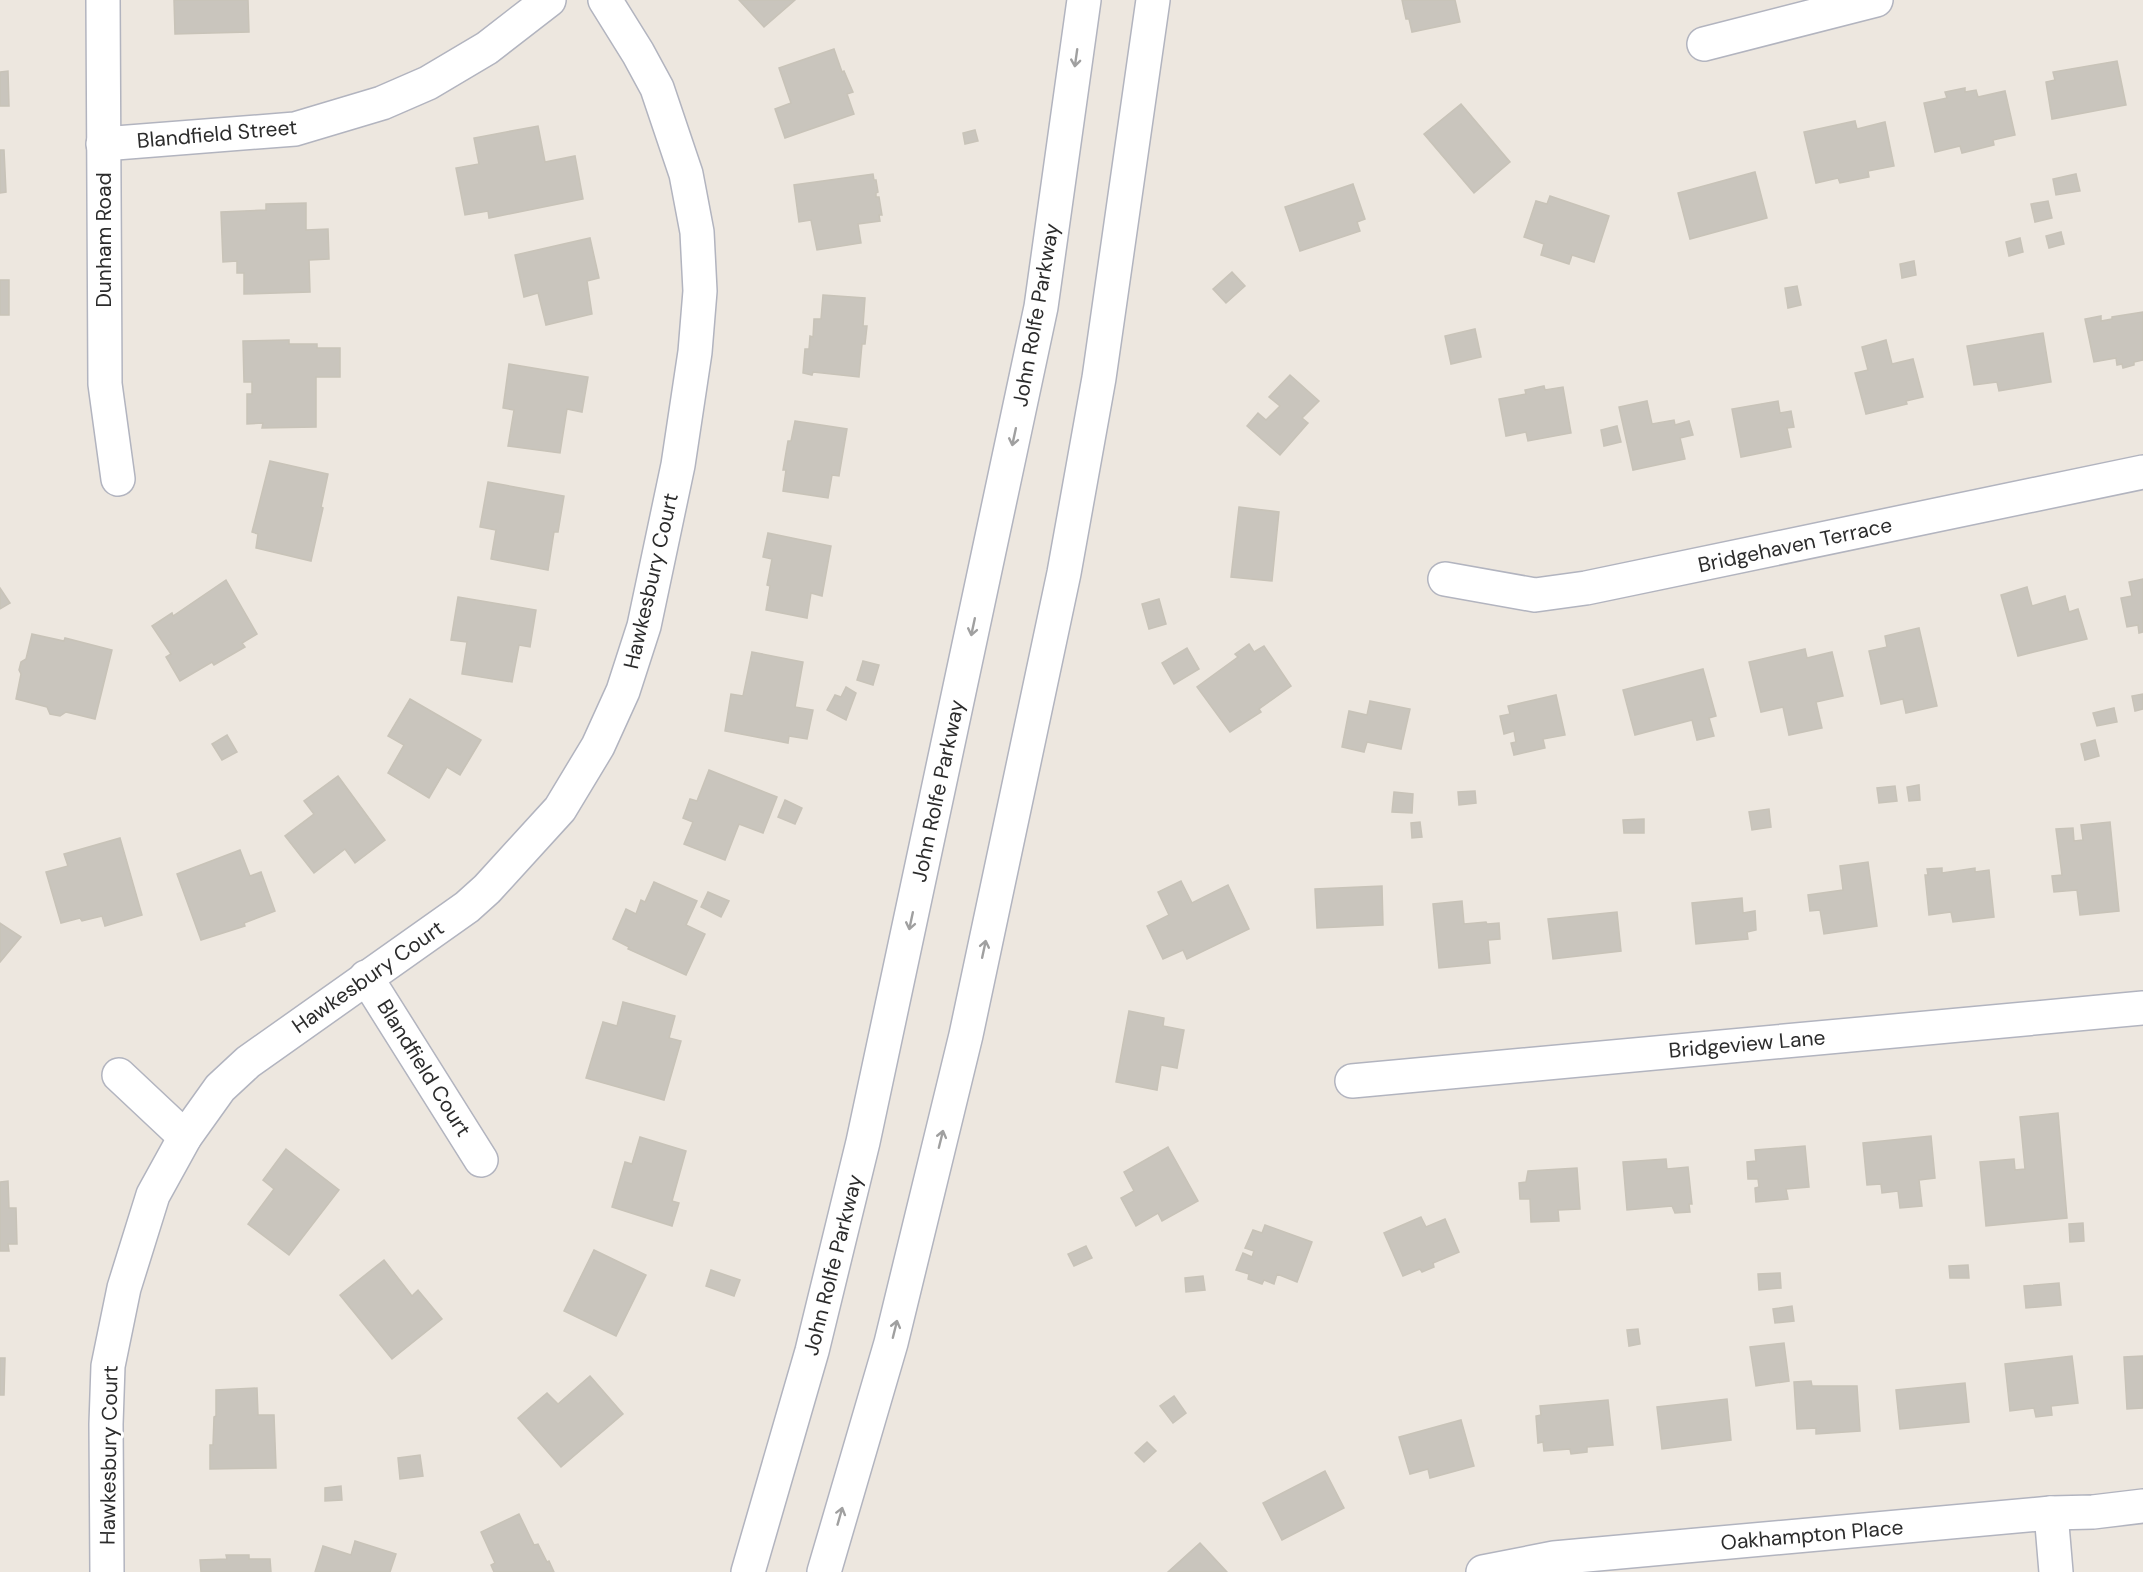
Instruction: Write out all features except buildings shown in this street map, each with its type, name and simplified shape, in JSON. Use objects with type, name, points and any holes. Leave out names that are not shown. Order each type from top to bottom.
[{"type":"street","name":"Dunham Road","points":[[103,0],[105,384],[118,479]]},
{"type":"street","name":"Blandfield Street","points":[[103,144],[295,129],[382,103],[428,83],[487,48],[549,0]]},
{"type":"street","name":"Hawkesbury Court","points":[[107,1572],[108,1366],[124,1288],[153,1195],[185,1137],[220,1088],[249,1062],[467,907],[487,889],[560,809],[598,746],[623,691],[644,626],[678,465],[695,352],[700,291],[698,232],[686,174],[657,88],[605,0]]},
{"type":"street","name":"John Rolfe Parkway","points":[[748,1572],[812,1351],[866,1131],[1041,307],[1084,0]]},
{"type":"street","points":[[824,1572],[891,1343],[963,1046],[1059,596],[1100,378],[1153,0]]},
{"type":"street","points":[[1704,44],[1876,0]]},
{"type":"street","name":"Bridgehaven Terrace","points":[[1445,579],[1535,595],[1586,588],[2143,472]]},
{"type":"street","name":"Blandfield Court","points":[[366,977],[481,1160]]},
{"type":"street","name":"Bridgeview Lane","points":[[1352,1081],[2143,1008]]},
{"type":"street","points":[[119,1075],[185,1137]]},
{"type":"street","name":"Oakhampton Place","points":[[1483,1572],[1554,1558],[2143,1506]]},
{"type":"street","points":[[2051,1513],[2056,1572]]}]
